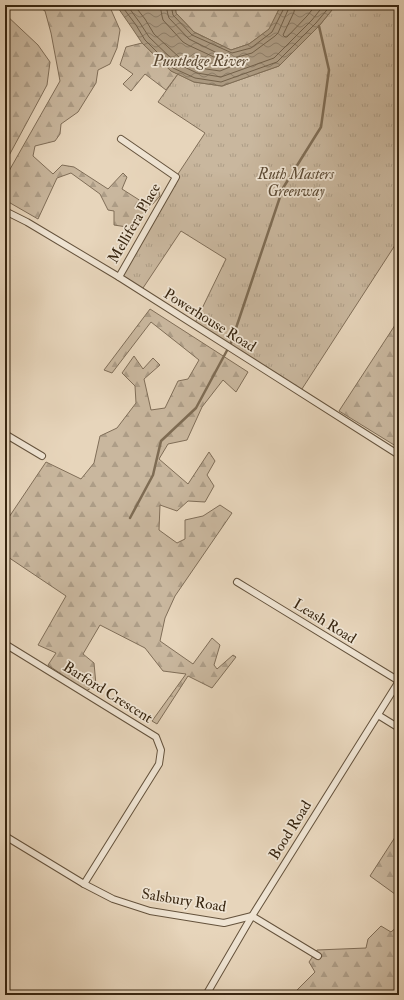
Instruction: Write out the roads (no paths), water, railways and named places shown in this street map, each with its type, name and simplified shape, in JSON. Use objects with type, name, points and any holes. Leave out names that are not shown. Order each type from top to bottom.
[{"type":"street","name":"Mellifera Place","points":[[118,277],[176,177],[121,139]]},
{"type":"street","name":"Powerhouse Road","points":[[5,211],[27,222],[118,277],[399,455]]},
{"type":"street","points":[[5,434],[42,456]]},
{"type":"street","name":"Leash Road","points":[[237,582],[399,681]]},
{"type":"street","name":"Barford Crescent","points":[[5,644],[156,737],[161,750],[159,764],[84,884]]},
{"type":"street","name":"Bood Road","points":[[206,995],[252,916],[399,681]]},
{"type":"street","points":[[378,715],[399,728]]},
{"type":"street","name":"Salsbury Road","points":[[5,836],[84,884],[113,899],[150,912],[224,923],[252,916]]},
{"type":"street","points":[[252,916],[318,956]]},
{"type":"water","name":"Puntledge River","points":[[116,5],[175,5],[176,13],[194,32],[231,50],[249,44],[269,29],[281,5],[336,5],[319,26],[279,66],[222,86],[194,82],[171,71],[142,43]]},
{"type":"waterway","points":[[130,518],[153,475],[161,441],[196,408],[231,343],[283,188],[321,127],[329,70],[319,26]]},
{"type":"waterway","points":[[381,995],[399,992]]},
{"type":"park label","name":"Ruth Masters Greenway","points":[[296,182]]}]
